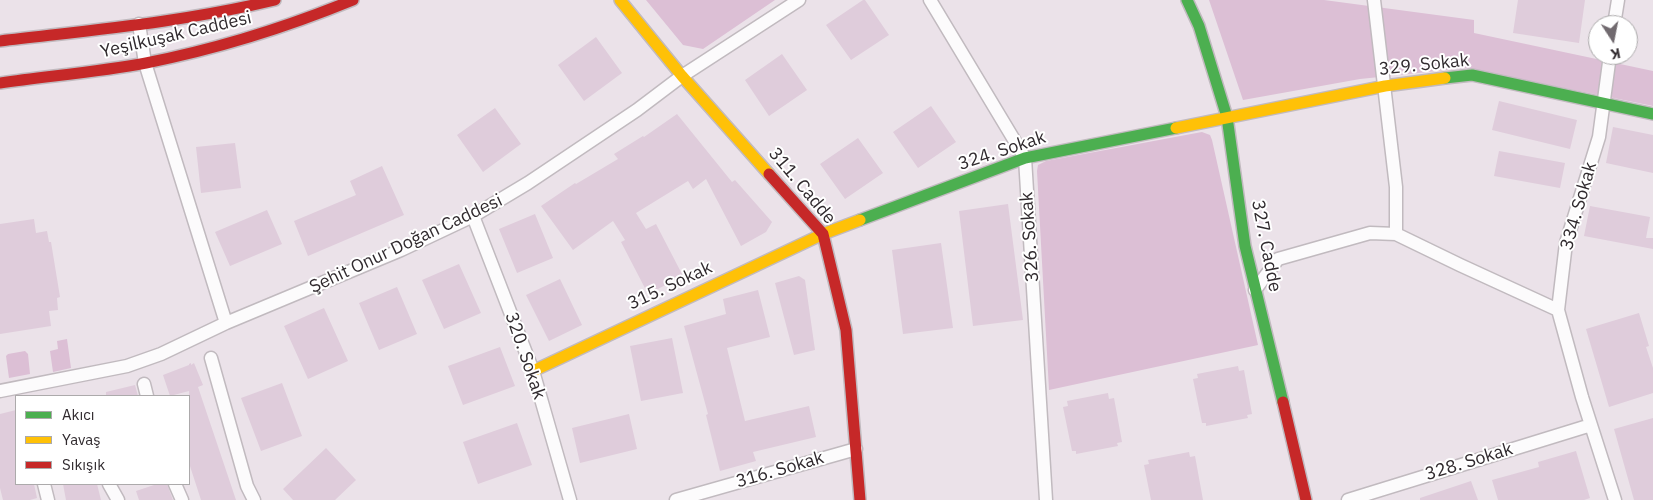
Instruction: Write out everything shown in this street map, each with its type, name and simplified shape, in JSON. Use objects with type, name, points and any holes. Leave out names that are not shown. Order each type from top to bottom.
[{"type":"street","points":[[0,41],[229,11],[276,0]]},
{"type":"street","name":"Yeşilkuşak Caddesi","points":[[0,83],[145,63],[266,32],[312,17],[354,0]]},
{"type":"street","name":"311. Cadde","points":[[620,0],[682,76],[822,234],[846,330],[860,500]]},
{"type":"street","name":"Şehit Onur Doğan Caddesi","points":[[0,391],[127,366],[161,354],[226,323],[401,250],[473,216],[528,183],[637,110],[682,76],[799,0]]},
{"type":"street","name":"326. Sokak","points":[[930,0],[1025,158],[1046,500]]},
{"type":"street","name":"327. Cadde","points":[[1187,0],[1199,26],[1228,117],[1245,246],[1306,500]]},
{"type":"street","points":[[1374,0],[1396,187],[1396,234]]},
{"type":"street","points":[[1616,15],[1618,0]]},
{"type":"street","points":[[139,24],[145,63],[226,323]]},
{"type":"street","name":"334. Sokak","points":[[1609,65],[1599,137],[1566,243],[1558,310],[1615,500]]},
{"type":"street","name":"329. Sokak","points":[[1228,117],[1385,86],[1472,75],[1653,114]]},
{"type":"street","name":"324. Sokak","points":[[822,234],[1025,158],[1228,117]]},
{"type":"street","name":"320. Sokak","points":[[473,216],[533,371],[570,500]]},
{"type":"street","points":[[1256,290],[1278,259],[1370,233],[1396,234],[1460,266],[1558,310]]},
{"type":"street","name":"315. Sokak","points":[[533,371],[822,234]]},
{"type":"street","points":[[211,358],[247,486],[254,500]]},
{"type":"street","name":"328. Sokak","points":[[1348,500],[1591,425]]},
{"type":"street","name":"316. Sokak","points":[[676,500],[856,449]]},
{"type":"street","points":[[44,485],[48,500]]},
{"type":"street","points":[[110,485],[118,500]]},
{"type":"street","points":[[175,485],[182,500]]},
{"type":"shaded area","points":[[646,0],[775,0],[703,49],[683,45]]},
{"type":"shaded area","points":[[1209,0],[1324,0],[1474,20],[1474,33],[1588,57],[1588,65],[1625,65],[1653,71],[1653,106],[1466,68],[1360,79],[1243,100]]},
{"type":"shaded area","points":[[1202,132],[1210,135],[1212,140],[1258,345],[1049,390],[1038,165],[1046,161]]},
{"type":"shaded area","points":[[67,339],[71,368],[53,372],[50,351],[58,349],[57,341]]},
{"type":"shaded area","points":[[25,351],[28,354],[30,374],[9,378],[6,356]]},
{"type":"building","points":[[865,0],[889,35],[851,60],[826,25]]},
{"type":"building","points":[[1518,0],[1585,0],[1579,43],[1513,33]]},
{"type":"building","points":[[596,37],[622,73],[584,101],[558,65]]},
{"type":"building","points":[[782,54],[807,90],[769,116],[745,80]]},
{"type":"building","points":[[1499,101],[1577,120],[1570,149],[1492,130]]},
{"type":"building","points":[[931,106],[956,142],[918,168],[893,132]]},
{"type":"building","points":[[495,108],[521,144],[483,172],[457,135]]},
{"type":"building","points":[[677,114],[732,182],[735,180],[772,222],[766,232],[741,246],[706,179],[693,189],[688,181],[636,213],[646,229],[656,224],[683,276],[648,294],[621,242],[625,240],[613,221],[573,250],[541,206],[575,183],[618,159],[614,154],[644,137]]},
{"type":"building","points":[[1613,127],[1653,135],[1653,173],[1606,163]]},
{"type":"building","points":[[858,138],[883,173],[845,199],[820,164]]},
{"type":"building","points":[[235,143],[241,188],[201,193],[196,147]]},
{"type":"building","points":[[1499,151],[1565,163],[1560,188],[1494,176]]},
{"type":"building","points":[[382,166],[404,215],[308,256],[294,221],[356,195],[350,181]]},
{"type":"building","points":[[1008,204],[1023,320],[973,326],[959,211]]},
{"type":"building","points":[[1590,206],[1650,217],[1646,238],[1653,238],[1653,249],[1584,236]]},
{"type":"building","points":[[267,210],[282,244],[230,266],[215,232]]},
{"type":"building","points":[[535,214],[553,258],[517,273],[499,229]]},
{"type":"building","points":[[34,219],[36,233],[47,231],[49,242],[51,242],[60,297],[57,298],[58,310],[49,311],[51,326],[0,334],[0,224]]},
{"type":"building","points":[[941,243],[953,328],[903,334],[892,250]]},
{"type":"building","points":[[459,264],[481,313],[444,329],[422,280]]},
{"type":"building","points":[[799,276],[805,280],[815,350],[794,355],[775,283]]},
{"type":"building","points":[[560,279],[582,325],[549,341],[526,295]]},
{"type":"building","points":[[397,287],[417,334],[379,350],[359,303]]},
{"type":"building","points":[[758,290],[770,337],[727,348],[745,421],[809,406],[816,437],[753,452],[756,461],[720,471],[706,415],[708,414],[684,326],[726,314],[723,299]]},
{"type":"building","points":[[324,308],[348,361],[308,379],[284,326]]},
{"type":"building","points":[[1639,313],[1649,346],[1646,347],[1653,368],[1653,393],[1609,407],[1586,329]]},
{"type":"building","points":[[672,338],[683,393],[641,401],[630,346]]},
{"type":"building","points":[[500,347],[515,386],[463,405],[448,366]]},
{"type":"building","points":[[194,363],[203,385],[198,387],[236,500],[201,500],[190,466],[189,391],[170,395],[163,375]]},
{"type":"building","points":[[1238,366],[1239,371],[1244,370],[1252,414],[1247,415],[1248,418],[1206,426],[1206,423],[1202,423],[1193,379],[1198,378],[1197,374]]},
{"type":"building","points":[[282,383],[302,436],[261,451],[241,398]]},
{"type":"building","points":[[135,385],[138,395],[106,395],[106,392]]},
{"type":"building","points":[[1108,393],[1109,399],[1114,398],[1122,442],[1117,443],[1118,446],[1076,454],[1076,451],[1072,451],[1063,407],[1068,406],[1067,401]]},
{"type":"building","points":[[15,410],[15,485],[34,485],[37,498],[30,500],[3,500],[0,488],[0,414]]},
{"type":"building","points":[[629,414],[637,449],[580,463],[572,428]]},
{"type":"building","points":[[1653,418],[1653,500],[1634,500],[1614,429]]},
{"type":"building","points":[[517,423],[532,465],[478,484],[463,442]]},
{"type":"building","points":[[326,448],[356,480],[335,500],[293,500],[283,489]]},
{"type":"building","points":[[1576,451],[1590,498],[1584,500],[1498,500],[1492,480],[1539,467],[1538,462]]},
{"type":"building","points":[[1189,452],[1190,457],[1195,456],[1203,500],[1151,500],[1144,465],[1149,464],[1148,460]]},
{"type":"building","points":[[1471,481],[1478,500],[1420,500],[1420,498]]},
{"type":"building","points":[[63,485],[97,485],[101,500],[66,500]]},
{"type":"building","points":[[154,485],[167,485],[173,500],[139,500],[136,491]]},
{"type":"traffic: fast","points":[[1187,0],[1199,26],[1227,117],[1245,246],[1283,402]]},
{"type":"traffic: fast","points":[[1445,78],[1472,75],[1653,114]]},
{"type":"traffic: fast","points":[[860,220],[1025,158],[1176,128]]},
{"type":"traffic: slow","points":[[620,0],[682,76],[769,174]]},
{"type":"traffic: slow","points":[[1176,128],[1385,86],[1445,78]]},
{"type":"traffic: slow","points":[[533,371],[823,234],[860,220]]},
{"type":"traffic: jam","points":[[0,41],[173,20],[275,0]]},
{"type":"traffic: jam","points":[[0,83],[110,69],[199,51],[303,19],[353,0]]},
{"type":"traffic: jam","points":[[769,174],[823,234],[846,330],[860,500]]},
{"type":"traffic: jam","points":[[1283,402],[1306,500]]}]
